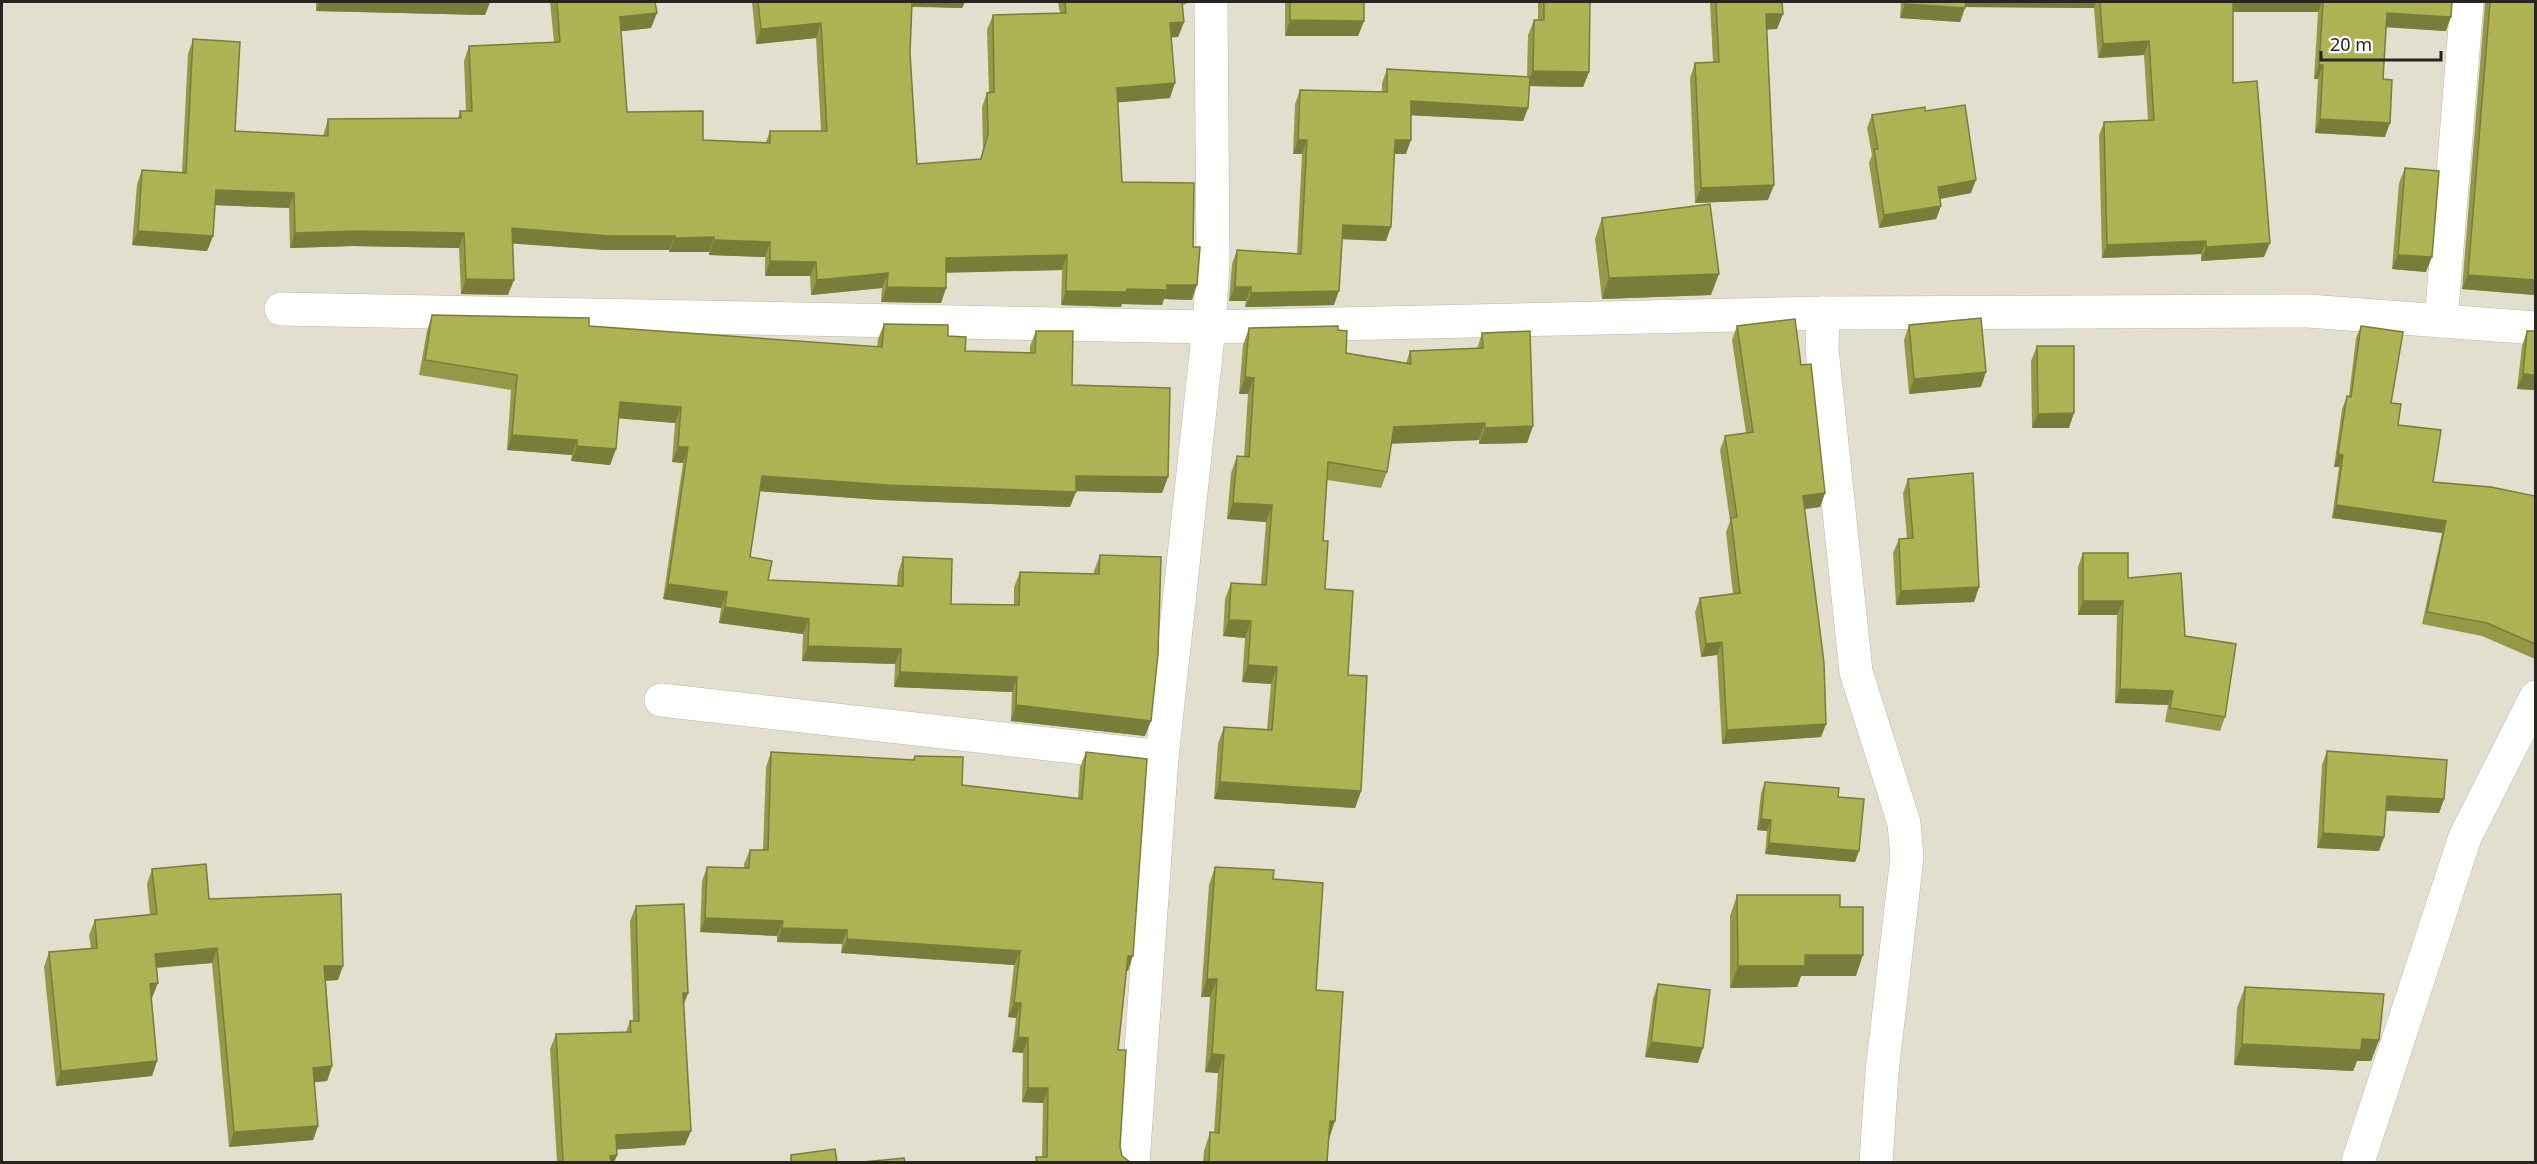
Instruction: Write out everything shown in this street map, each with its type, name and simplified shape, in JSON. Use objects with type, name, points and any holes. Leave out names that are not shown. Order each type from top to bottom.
[{"type":"street","points":[[1133,1162],[1162,758],[1209,327],[1213,264],[1211,2]]},
{"type":"street","points":[[2441,321],[2467,2]]},
{"type":"street","points":[[281,309],[1209,327],[1823,313],[2308,311],[2535,328]]},
{"type":"street","points":[[1823,313],[1822,349],[1856,672],[1904,823],[1907,858],[1882,1072],[1876,1162]]},
{"type":"street","points":[[2358,1162],[2465,837],[2535,698]]},
{"type":"street","points":[[661,700],[1162,758]]},
{"type":"building","points":[[557,2],[655,2],[657,13],[620,17],[627,112],[703,111],[703,140],[770,143],[770,131],[827,131],[821,23],[761,29],[758,2],[912,2],[910,53],[917,164],[981,159],[988,134],[987,93],[994,92],[993,15],[1066,13],[1065,2],[1182,2],[1184,22],[1170,23],[1175,83],[1117,88],[1122,182],[1194,183],[1193,247],[1200,247],[1197,285],[1167,285],[1167,290],[1127,289],[1126,292],[1066,291],[1067,255],[946,258],[946,288],[887,287],[888,273],[817,280],[816,262],[770,261],[770,242],[714,240],[714,237],[610,236],[512,228],[514,280],[466,279],[464,233],[358,231],[295,233],[294,193],[216,190],[213,236],[138,231],[142,170],[186,173],[193,39],[240,42],[235,131],[328,136],[328,119],[461,118],[460,111],[472,111],[469,46],[560,42]]},
{"type":"building","points":[[1290,2],[1364,2],[1364,21],[1290,20]]},
{"type":"building","points":[[1544,2],[1590,2],[1589,72],[1533,71],[1534,20],[1544,20]]},
{"type":"building","points":[[1716,2],[1782,2],[1783,14],[1766,14],[1774,185],[1701,188],[1695,63],[1719,62]]},
{"type":"building","points":[[1905,2],[1966,2],[1965,8],[1905,4]]},
{"type":"building","points":[[2100,2],[2233,2],[2233,83],[2257,81],[2270,243],[2206,247],[2206,241],[2107,245],[2104,122],[2154,120],[2149,41],[2103,44]]},
{"type":"building","points":[[2323,2],[2452,2],[2451,17],[2387,13],[2383,79],[2392,80],[2390,123],[2320,119],[2323,65],[2319,65]]},
{"type":"building","points":[[2490,2],[2535,2],[2535,280],[2468,275]]},
{"type":"building","points":[[1387,69],[1530,77],[1528,108],[1411,101],[1411,140],[1395,140],[1391,227],[1343,225],[1339,291],[1251,293],[1251,287],[1235,287],[1237,250],[1301,254],[1307,140],[1298,140],[1300,90],[1387,92]]},
{"type":"building","points":[[1965,105],[1976,180],[1938,187],[1941,206],[1884,215],[1874,149],[1878,149],[1872,115],[1925,107],[1925,111]]},
{"type":"building","points":[[2405,168],[2439,171],[2432,257],[2398,255]]},
{"type":"building","points":[[1710,204],[1719,274],[1609,278],[1602,218]]},
{"type":"building","points":[[432,315],[589,318],[589,326],[882,347],[884,324],[948,325],[948,336],[966,337],[965,351],[1035,353],[1036,331],[1073,331],[1072,385],[1170,388],[1168,477],[1076,476],[1076,492],[887,485],[762,476],[750,557],[772,561],[768,580],[903,586],[903,557],[952,559],[951,604],[1019,605],[1020,572],[1099,574],[1100,555],[1161,557],[1158,654],[1151,721],[1016,705],[1017,677],[900,672],[901,649],[808,646],[809,619],[725,607],[727,592],[668,584],[688,447],[678,447],[681,407],[620,402],[616,449],[577,446],[577,440],[512,435],[517,375],[425,360]]},
{"type":"building","points":[[1981,318],[1986,372],[1914,379],[1909,325]]},
{"type":"building","points":[[1795,319],[1801,365],[1811,364],[1825,493],[1803,496],[1824,663],[1826,724],[1727,730],[1722,642],[1706,644],[1700,598],[1740,593],[1731,518],[1737,517],[1725,436],[1753,432],[1737,326]]},
{"type":"building","points":[[1338,326],[1338,330],[1347,331],[1346,353],[1411,364],[1410,351],[1483,348],[1482,333],[1530,331],[1533,426],[1485,428],[1485,423],[1394,427],[1387,472],[1328,462],[1323,541],[1328,541],[1325,589],[1353,591],[1348,675],[1367,676],[1361,791],[1220,782],[1224,727],[1272,730],[1277,667],[1248,665],[1251,621],[1229,620],[1231,583],[1266,585],[1272,505],[1233,503],[1237,456],[1249,457],[1254,378],[1245,377],[1249,328]]},
{"type":"building","points":[[2361,326],[2403,332],[2391,403],[2401,404],[2398,425],[2441,430],[2433,482],[2491,487],[2535,496],[2535,644],[2487,623],[2427,612],[2446,521],[2336,505],[2343,455],[2338,454],[2347,396],[2351,397]]},
{"type":"building","points":[[2527,331],[2535,331],[2535,375],[2523,374]]},
{"type":"building","points":[[2037,346],[2074,346],[2074,413],[2038,414]]},
{"type":"building","points":[[1973,473],[1979,587],[1901,591],[1899,539],[1913,538],[1908,479]]},
{"type":"building","points":[[2083,553],[2128,553],[2128,578],[2181,573],[2185,636],[2236,644],[2225,717],[2170,708],[2173,691],[2120,689],[2123,601],[2083,601]]},
{"type":"building","points":[[2327,751],[2447,760],[2444,799],[2387,796],[2384,837],[2323,833]]},
{"type":"building","points":[[771,752],[914,760],[915,756],[963,757],[962,785],[1082,799],[1086,752],[1147,759],[1133,956],[1128,956],[1118,1050],[1126,1050],[1120,1147],[1122,1156],[1130,1162],[1037,1162],[1036,1157],[1047,1157],[1048,1088],[1028,1088],[1028,1038],[1018,1037],[1021,1003],[1014,1003],[1020,951],[847,939],[847,930],[782,928],[783,921],[705,918],[707,867],[749,868],[750,850],[768,850]]},
{"type":"building","points":[[1765,782],[1839,788],[1838,797],[1864,799],[1859,851],[1769,843],[1771,820],[1761,819]]},
{"type":"building","points":[[206,864],[209,899],[341,894],[343,966],[324,966],[332,1066],[313,1068],[318,1126],[234,1132],[217,948],[155,954],[158,983],[150,984],[157,1061],[61,1071],[49,952],[97,948],[95,920],[157,914],[152,869]]},
{"type":"building","points":[[1215,867],[1274,870],[1273,879],[1323,883],[1316,990],[1343,992],[1335,1121],[1330,1121],[1327,1162],[1209,1162],[1210,1132],[1219,1133],[1224,1055],[1212,1054],[1217,979],[1207,979]]},
{"type":"building","points":[[1737,895],[1840,895],[1840,907],[1863,907],[1863,955],[1805,955],[1805,966],[1738,966]]},
{"type":"building","points":[[684,904],[688,993],[683,993],[691,1131],[616,1135],[617,1155],[610,1156],[611,1162],[563,1162],[556,1034],[631,1032],[630,1021],[639,1021],[636,906]]},
{"type":"building","points":[[1658,984],[1710,990],[1703,1048],[1651,1042]]},
{"type":"building","points":[[2245,987],[2384,994],[2379,1040],[2362,1039],[2361,1050],[2242,1044]]},
{"type":"building","points":[[835,1149],[837,1162],[791,1162],[791,1155]]},
{"type":"building","points":[[904,1158],[905,1162],[863,1162]]}]
